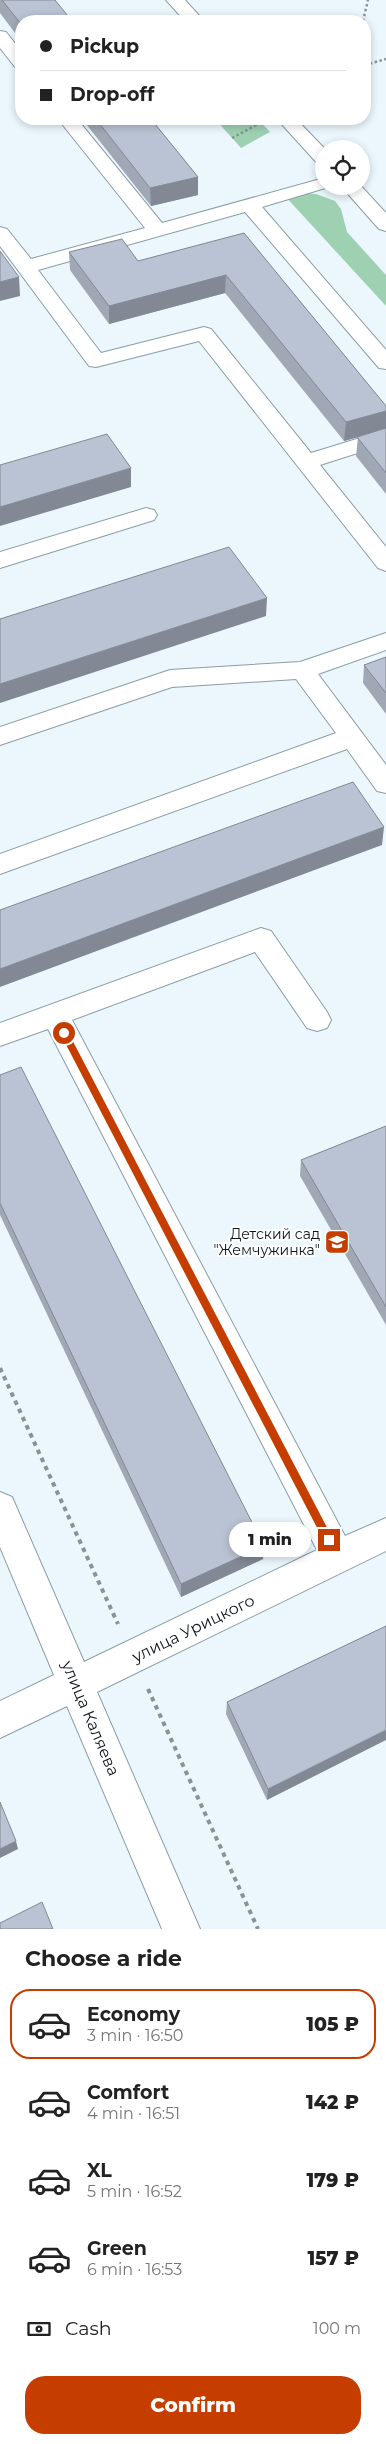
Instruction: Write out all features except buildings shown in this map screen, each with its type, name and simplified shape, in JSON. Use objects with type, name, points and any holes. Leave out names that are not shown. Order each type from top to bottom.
[{"type":"street","points":[[175,0],[189,15]]},
{"type":"street","points":[[0,36],[15,55]]},
{"type":"street","points":[[72,125],[158,231]]},
{"type":"street","points":[[283,125],[315,152]]},
{"type":"street","points":[[26,267],[315,186]]},
{"type":"street","points":[[358,195],[386,225]]},
{"type":"street","points":[[248,205],[386,363]]},
{"type":"street","points":[[0,234],[96,361],[204,333],[386,563]]},
{"type":"street","points":[[306,462],[386,437]]},
{"type":"street","points":[[0,560],[146,516]]},
{"type":"street","points":[[0,736],[170,680],[302,670],[386,640]]},
{"type":"street","points":[[302,670],[352,737],[382,770]]},
{"type":"street","points":[[0,864],[352,737]]},
{"type":"street","points":[[0,1035],[261,939],[317,1020]]},
{"type":"street","points":[[55,1015],[338,1558]]},
{"type":"street","name":"улица Каляева","points":[[0,1508],[181,1929]]},
{"type":"street","name":"улица Урицкого","points":[[0,1720],[386,1534]]},
{"type":"path","points":[[364,15],[368,0]]},
{"type":"path","points":[[371,63],[386,59]]},
{"type":"path","points":[[232,138],[264,125]]},
{"type":"path","points":[[0,1368],[258,1929]]},
{"type":"green space","points":[[220,125],[264,125],[270,132],[241,148]]},
{"type":"green space","points":[[315,194],[335,201],[341,209],[347,232],[386,275],[386,306],[284,195]]},
{"type":"place","name":"Детский сад \"Жемчужинка\"","points":[[337,1242]]},
{"type":"route","points":[[64,1033],[329,1540]]}]
